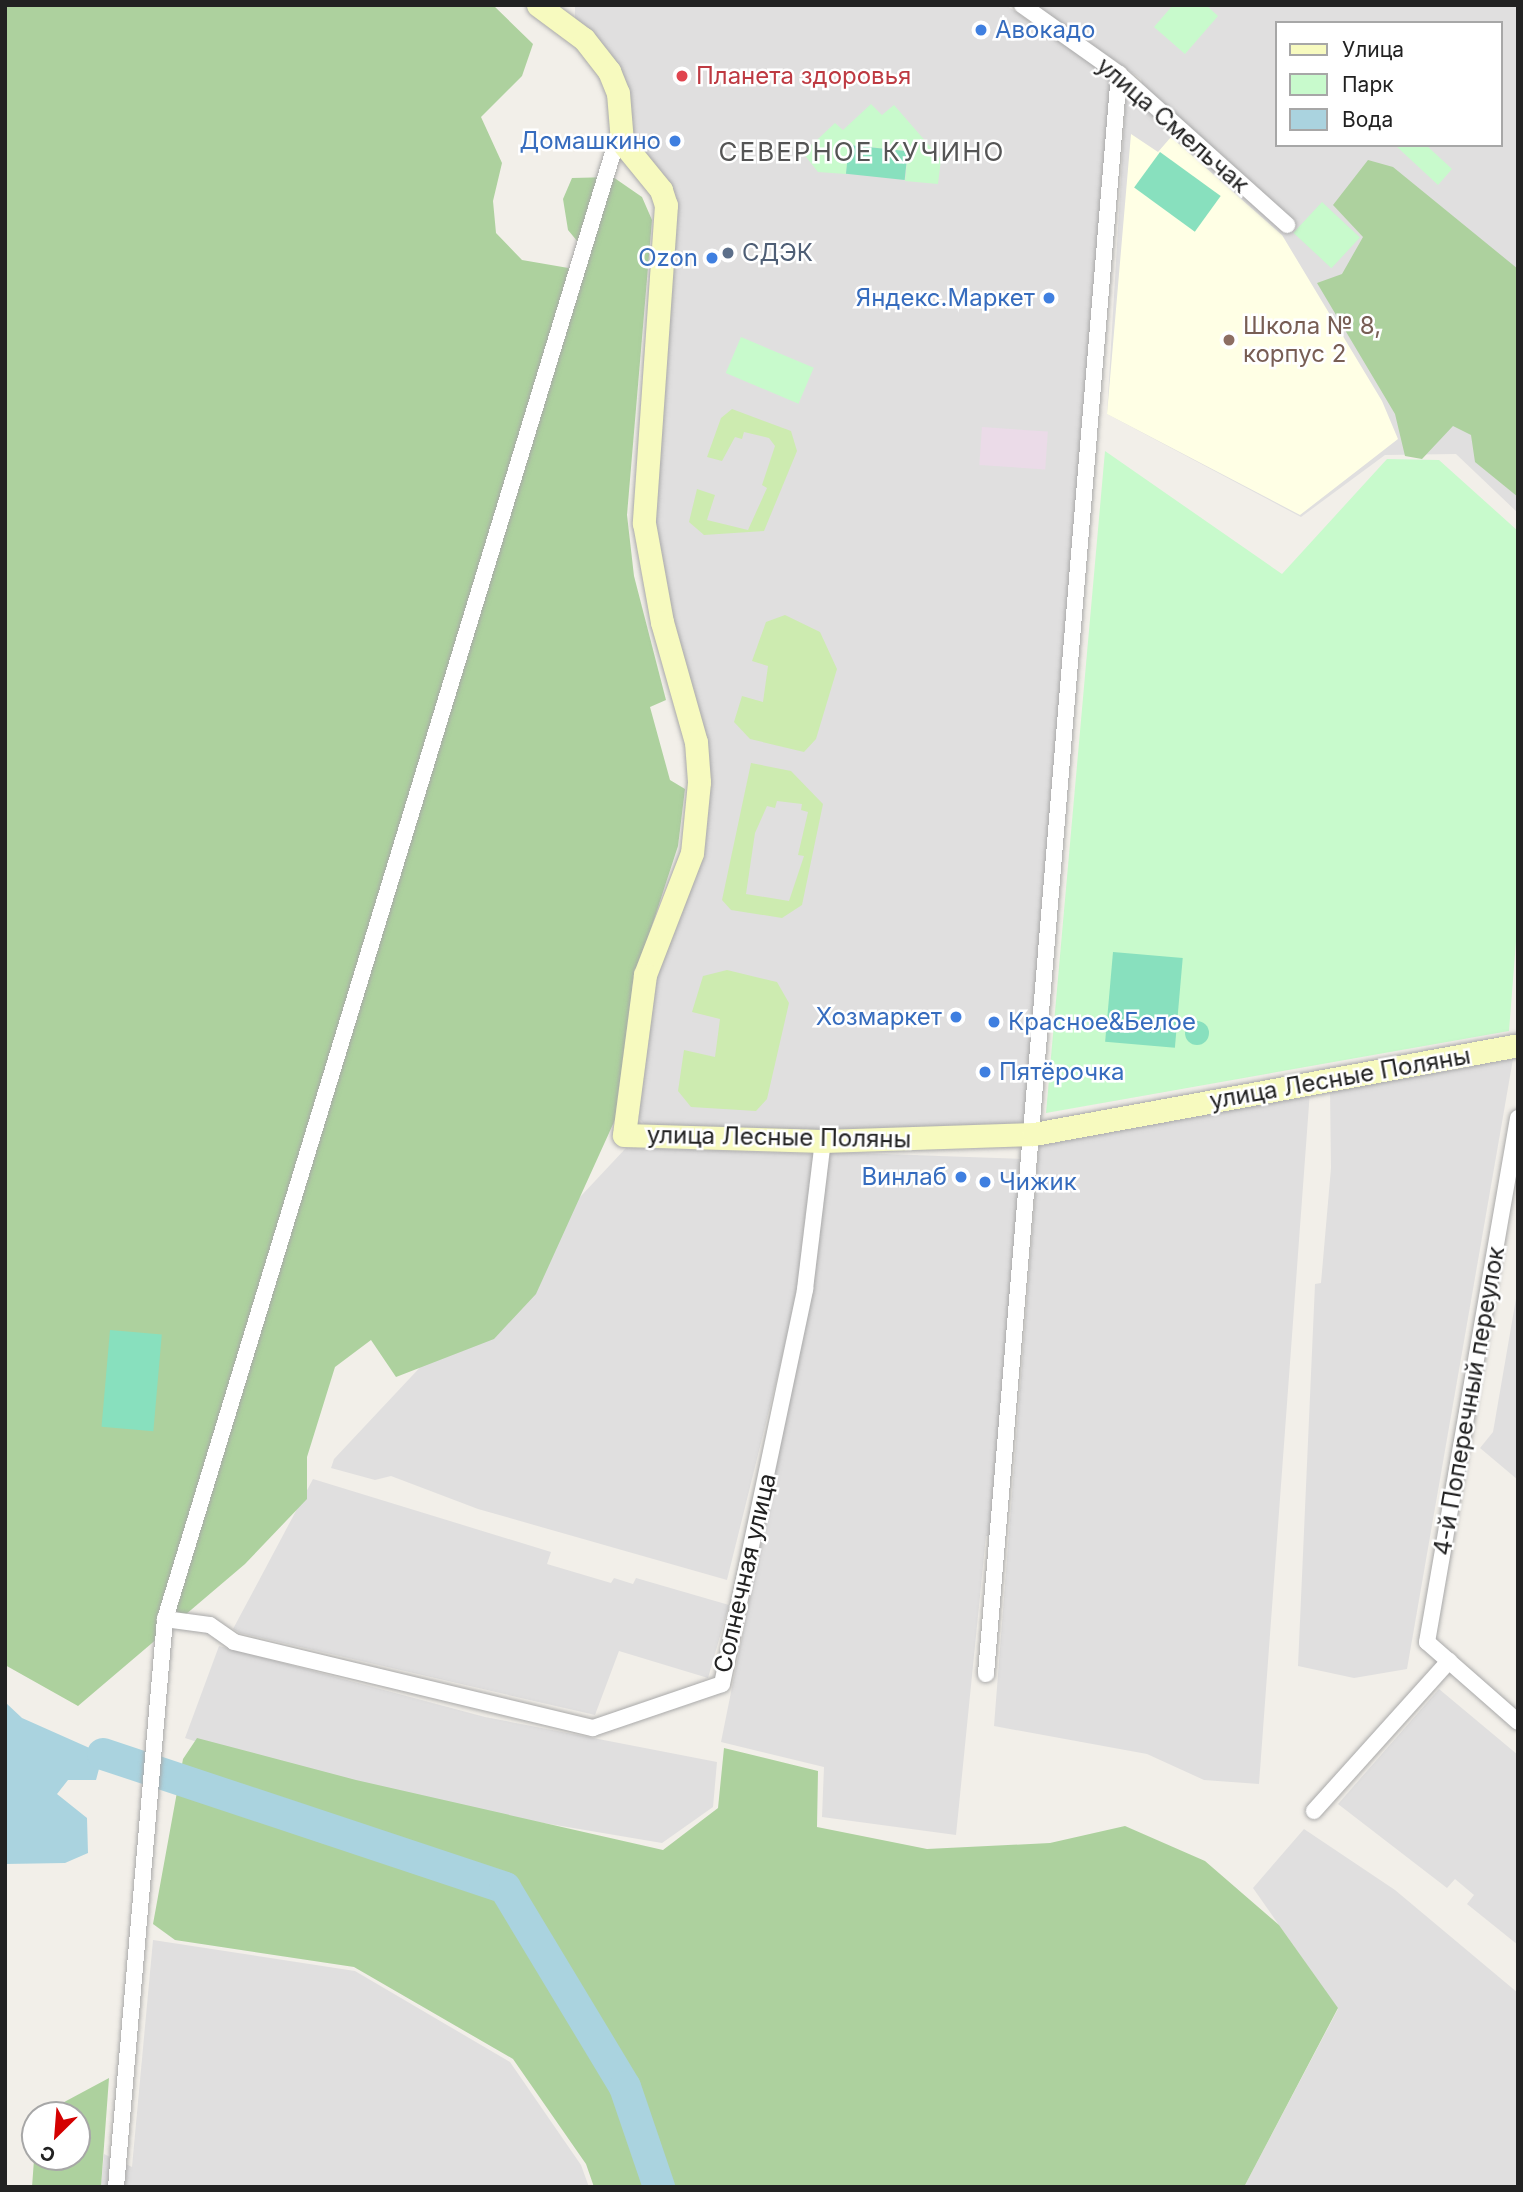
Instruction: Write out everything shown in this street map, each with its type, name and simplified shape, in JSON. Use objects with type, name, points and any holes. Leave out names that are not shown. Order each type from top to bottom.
[{"type":"street","name":"улица Смельчак","points":[[1022,5],[1119,74],[1287,225]]},
{"type":"street","points":[[116,2187],[164,1619],[619,133],[618,93],[610,71],[584,39],[550,8]]},
{"type":"street","points":[[986,1674],[1034,1134],[1119,74]]},
{"type":"street","name":"улица Лесные Поляны","points":[[619,133],[661,190],[666,205],[644,523],[662,622],[696,742],[699,782],[692,853],[645,975],[624,1135],[823,1141],[1034,1134],[1518,1045]]},
{"type":"street","name":"4-й Поперечный переулок","points":[[1449,1661],[1427,1642],[1518,1118]]},
{"type":"street","name":"Солнечная улица","points":[[164,1619],[210,1625],[234,1642],[593,1728],[722,1684],[805,1289],[823,1141]]},
{"type":"street","points":[[1314,1811],[1449,1661],[1518,1722]]},
{"type":"shaded area","points":[[575,5],[1006,5],[1108,75],[1112,83],[1025,1126],[805,1134],[644,1124],[637,1116],[649,994],[694,874],[680,661],[653,540],[674,215],[575,17]]},
{"type":"shaded area","points":[[1036,5],[1518,5],[1518,513],[1456,454],[1385,455],[1301,517],[1107,414],[1126,93],[1142,85],[1141,79]]},
{"type":"shaded area","name":"Школа № 8, корпус 2","points":[[1131,134],[1158,152],[1171,137],[1282,235],[1382,401],[1398,439],[1300,515],[1107,414]]},
{"type":"shaded area","points":[[982,427],[1048,432],[1045,470],[979,465]]},
{"type":"shaded area","points":[[1513,1059],[1407,1669],[1354,1678],[1298,1666],[1315,1284],[1321,1283],[1331,1168],[1330,1090]]},
{"type":"shaded area","points":[[1310,1091],[1259,1784],[1204,1780],[1147,1754],[994,1726],[1039,1146]]},
{"type":"shaded area","points":[[626,1148],[816,1154],[797,1297],[727,1580],[478,1509],[391,1476],[375,1480],[331,1468],[334,1459]]},
{"type":"shaded area","points":[[828,1152],[1023,1159],[994,1537],[986,1536],[956,1835],[822,1817],[824,1767],[721,1742],[814,1279]]},
{"type":"shaded area","points":[[1518,1287],[1518,1480],[1480,1448],[1493,1432]]},
{"type":"shaded area","points":[[313,1479],[551,1552],[547,1564],[611,1583],[614,1578],[633,1584],[636,1578],[729,1605],[708,1678],[619,1651],[595,1715],[240,1633],[233,1629]]},
{"type":"shaded area","points":[[219,1646],[485,1717],[717,1762],[713,1807],[662,1843],[467,1810],[289,1772],[185,1738]]},
{"type":"shaded area","points":[[1439,1689],[1518,1755],[1518,1945],[1467,1904],[1474,1895],[1455,1879],[1447,1888],[1338,1804]]},
{"type":"shaded area","points":[[1304,1829],[1395,1890],[1518,1993],[1518,2187],[1244,2187],[1338,2009],[1253,1888]]},
{"type":"shaded area","points":[[153,1940],[355,1971],[510,2062],[581,2165],[589,2187],[101,2187],[104,2154],[132,2167]]},
{"type":"green space","points":[[5,5],[493,5],[533,44],[522,76],[481,117],[502,163],[493,201],[496,233],[522,260],[580,270],[587,253],[568,230],[563,199],[572,178],[613,177],[642,197],[652,220],[627,515],[634,576],[666,700],[650,707],[670,780],[685,789],[678,846],[632,987],[634,1025],[619,1111],[536,1294],[494,1339],[396,1377],[371,1340],[335,1367],[307,1457],[307,1499],[245,1564],[78,1706],[5,1665]]},
{"type":"green space","points":[[1173,5],[1206,5],[1218,16],[1185,54],[1154,27]]},
{"type":"green space","points":[[871,104],[882,115],[894,105],[941,159],[938,184],[905,181],[908,151],[849,145],[846,174],[818,172],[803,153],[835,123],[843,130]]},
{"type":"green space","points":[[849,145],[908,151],[905,180],[846,174]]},
{"type":"green space","points":[[1397,147],[1428,147],[1452,169],[1438,185]]},
{"type":"green space","points":[[1160,152],[1221,196],[1195,232],[1134,188]]},
{"type":"green space","points":[[1368,160],[1393,167],[1518,269],[1518,497],[1475,462],[1471,435],[1453,426],[1422,459],[1405,456],[1395,414],[1317,283],[1342,274],[1363,237],[1333,205]]},
{"type":"green space","points":[[1322,202],[1360,237],[1331,268],[1293,233]]},
{"type":"green space","points":[[741,337],[814,368],[798,404],[726,373]]},
{"type":"green space","points":[[732,409],[791,431],[797,451],[764,531],[704,535],[689,522],[697,489],[715,495],[707,520],[748,530],[767,488],[762,485],[775,446],[769,438],[744,432],[742,439],[735,437],[722,461],[707,457],[721,418]]},
{"type":"green space","points":[[1105,451],[1282,574],[1387,459],[1439,460],[1518,531],[1518,916],[1509,1031],[1046,1113]]},
{"type":"green space","points":[[785,615],[820,632],[837,669],[816,739],[804,752],[750,739],[734,722],[742,696],[763,702],[768,666],[752,661],[766,622]]},
{"type":"green space","points":[[751,763],[791,771],[823,804],[802,905],[782,918],[731,910],[722,900]],"holes":[[[777,801],[802,804],[801,810],[808,812],[798,855],[804,856],[789,901],[746,894],[755,833],[767,806],[775,808]]]},
{"type":"green space","points":[[1113,952],[1183,958],[1175,1048],[1105,1042]]},
{"type":"green space","points":[[727,970],[777,982],[789,1003],[767,1099],[756,1111],[691,1107],[678,1091],[684,1050],[715,1057],[720,1019],[692,1012],[703,976]]},
{"type":"green space","points":[[1197,1021],[1208,1028],[1209,1033],[1202,1044],[1197,1045],[1186,1038],[1185,1033],[1192,1022]]},
{"type":"green space","points":[[110,1330],[162,1335],[153,1431],[102,1427]]},
{"type":"green space","points":[[197,1738],[356,1780],[663,1850],[718,1808],[724,1748],[818,1771],[817,1827],[927,1849],[1050,1843],[1125,1826],[1205,1861],[1279,1925],[1338,2008],[1244,2187],[594,2187],[586,2164],[513,2059],[354,1967],[175,1940],[153,1924],[183,1759]]},
{"type":"green space","points":[[109,2078],[101,2187],[32,2187],[33,2171],[91,2171],[91,2101],[66,2101]]},
{"type":"water","points":[[5,1702],[22,1718],[103,1754],[96,1780],[68,1780],[57,1794],[87,1818],[88,1853],[65,1863],[5,1864]]},
{"type":"waterway","points":[[103,1754],[505,1888],[625,2087],[659,2187]]},
{"type":"place","name":"Авокадо","points":[[981,30]]},
{"type":"place","name":"Планета здоровья","points":[[682,76]]},
{"type":"place","name":"Домашкино","points":[[675,141]]},
{"type":"place","name":"СДЭК","points":[[728,253]]},
{"type":"place","name":"Ozon","points":[[712,258]]},
{"type":"place","name":"Яндекс.Маркет","points":[[1049,298]]},
{"type":"place","name":"Школа № 8, корпус 2","points":[[1229,340]]},
{"type":"place","name":"Хозмаркет","points":[[956,1017]]},
{"type":"place","name":"Красное&Белое","points":[[994,1022]]},
{"type":"place","name":"Пятёрочка","points":[[985,1072]]},
{"type":"place","name":"Винлаб","points":[[961,1177]]},
{"type":"place","name":"Чижик","points":[[985,1182]]},
{"type":"district","name":"СЕВЕРНОЕ КУЧИНО","points":[[862,152]]}]
